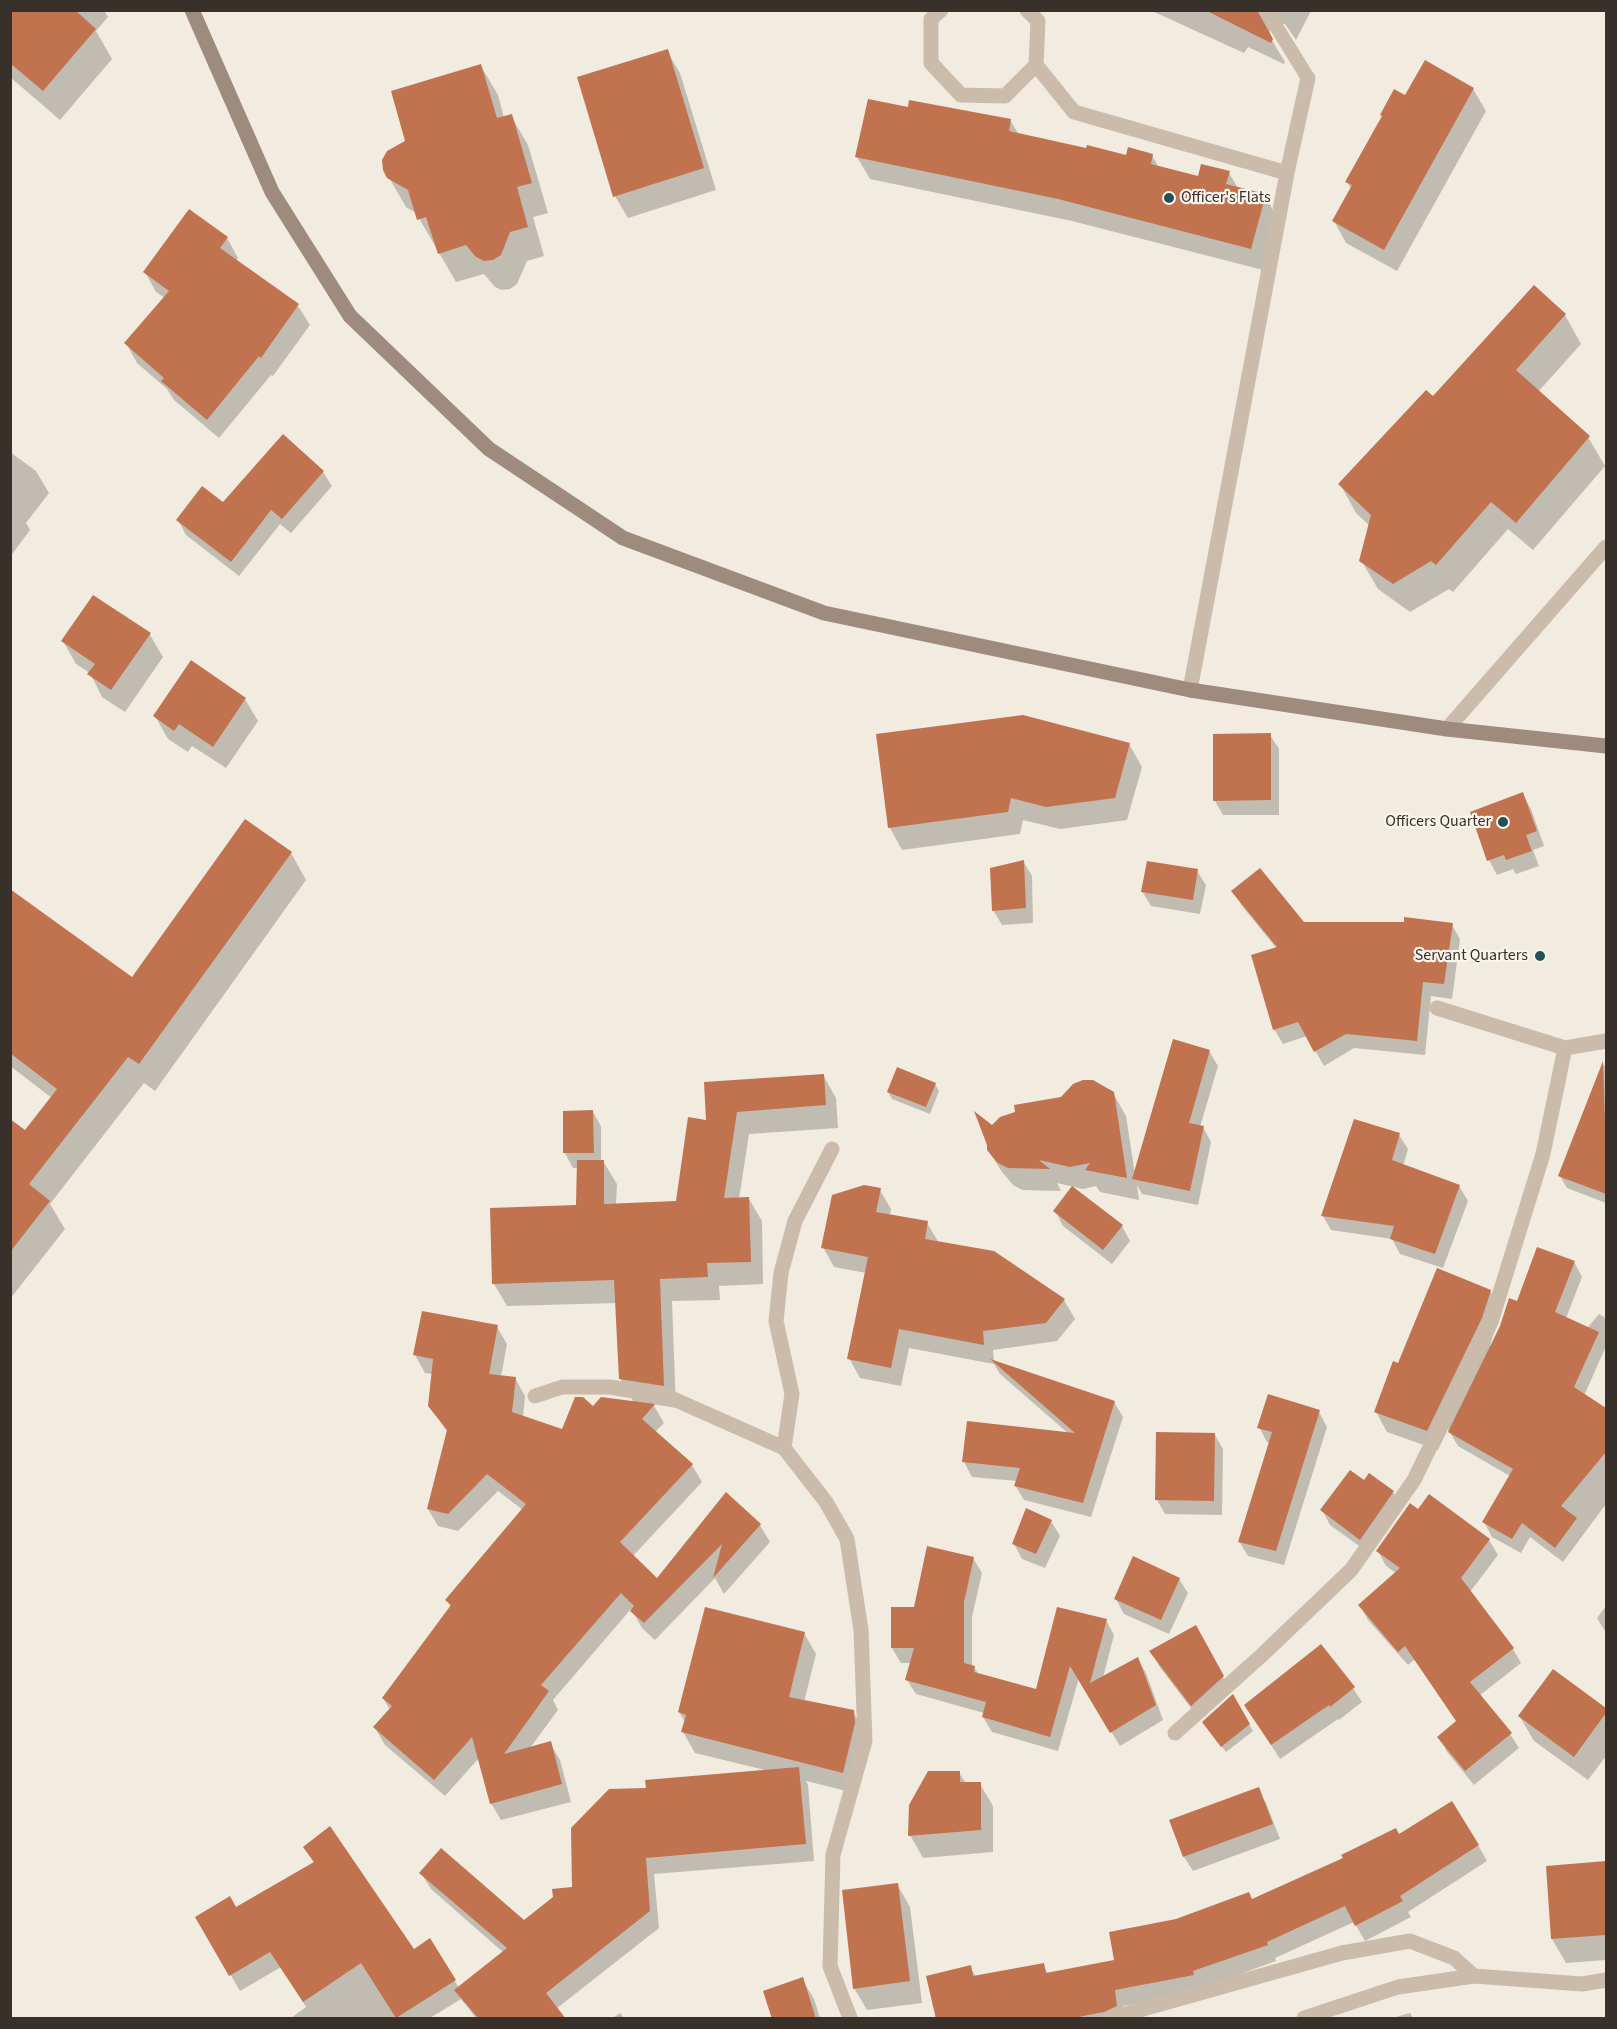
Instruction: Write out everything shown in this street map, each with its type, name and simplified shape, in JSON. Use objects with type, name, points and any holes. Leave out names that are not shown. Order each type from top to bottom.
[{"type":"main road","points":[[192,10],[272,192],[350,316],[489,449],[623,538],[824,613],[1190,690],[1447,729],[1606,746]]},
{"type":"street","points":[[941,10],[931,20],[930,63],[961,95],[1005,96],[1036,65]]},
{"type":"street","points":[[1027,10],[1038,21],[1036,65],[1074,112],[1287,173]]},
{"type":"street","points":[[1190,690],[1287,173],[1308,78]]},
{"type":"street","points":[[1447,729],[1606,547]]},
{"type":"street","points":[[1437,1008],[1564,1048],[1606,1041]]},
{"type":"street","points":[[1175,1733],[1262,1655],[1351,1570],[1414,1480],[1491,1322],[1543,1154],[1564,1048]]},
{"type":"street","points":[[784,1448],[792,1394],[776,1321],[780,1273],[795,1221],[832,1149]]},
{"type":"street","points":[[535,1396],[562,1387],[610,1387],[669,1397],[784,1448],[826,1502],[847,1539],[861,1630],[865,1742],[833,1855],[830,1966],[850,2019]]},
{"type":"street","points":[[1112,2019],[1342,1953],[1410,1941],[1455,1958],[1474,1976]]},
{"type":"street","points":[[1304,2019],[1398,1987],[1474,1976],[1582,1984],[1606,1980]]},
{"type":"lane","points":[[1266,10],[1308,78]]},
{"type":"building","points":[[10,10],[75,10],[96,29],[43,91],[10,63]]},
{"type":"building","points":[[1205,10],[1257,10],[1273,39],[1271,43]]},
{"type":"building","points":[[668,49],[704,168],[613,197],[577,77]]},
{"type":"building","points":[[1425,60],[1474,88],[1384,250],[1332,221],[1352,185],[1345,182],[1382,116],[1380,115],[1394,89],[1405,95]]},
{"type":"building","points":[[481,64],[497,118],[512,114],[532,183],[517,187],[528,227],[510,232],[501,255],[493,260],[484,261],[476,257],[466,245],[438,254],[426,217],[417,220],[408,190],[387,178],[382,160],[387,151],[405,141],[391,91]]},
{"type":"building","points":[[868,99],[908,107],[909,100],[1011,119],[1009,131],[1086,148],[1087,145],[1126,155],[1128,147],[1153,154],[1151,164],[1198,176],[1201,164],[1230,171],[1226,184],[1266,194],[1251,249],[1058,199],[855,157]]},
{"type":"building","points":[[189,209],[228,237],[220,248],[299,304],[261,358],[259,356],[207,420],[161,381],[164,378],[124,343],[169,291],[143,272]]},
{"type":"building","points":[[1534,285],[1566,314],[1516,370],[1590,436],[1516,523],[1491,502],[1436,565],[1431,561],[1393,584],[1359,561],[1371,515],[1338,484],[1426,390],[1433,396]]},
{"type":"building","points":[[283,434],[324,471],[282,519],[271,510],[231,562],[176,520],[202,486],[223,502]]},
{"type":"building","points":[[93,595],[151,633],[111,690],[87,674],[95,664],[61,641]]},
{"type":"building","points":[[191,660],[246,698],[213,747],[179,724],[174,731],[153,716]]},
{"type":"building","points":[[1023,715],[1130,743],[1115,798],[1046,807],[1011,798],[1008,812],[888,828],[876,734]]},
{"type":"building","points":[[1271,733],[1271,800],[1213,801],[1213,734]]},
{"type":"building","name":"Officers Quarter","points":[[1523,792],[1537,831],[1526,835],[1532,851],[1506,860],[1504,855],[1487,861],[1470,812]]},
{"type":"building","points":[[245,819],[292,852],[139,1064],[128,1057],[29,1184],[50,1201],[10,1252],[10,1119],[25,1130],[57,1089],[10,1053],[10,889],[132,977]]},
{"type":"building","points":[[1024,860],[1026,908],[992,911],[990,868]]},
{"type":"building","points":[[1147,861],[1198,869],[1193,900],[1141,892]]},
{"type":"building","points":[[1260,868],[1304,922],[1404,922],[1404,917],[1453,923],[1444,984],[1423,982],[1417,1041],[1346,1034],[1314,1052],[1298,1022],[1273,1030],[1251,955],[1277,947],[1231,891]]},
{"type":"building","points":[[1173,1039],[1210,1050],[1189,1123],[1204,1126],[1190,1191],[1132,1179]]},
{"type":"building","points":[[1603,1061],[1606,1150],[1606,1194],[1558,1176]]},
{"type":"building","points":[[897,1067],[936,1083],[926,1107],[887,1092]]},
{"type":"building","points":[[824,1074],[826,1105],[737,1112],[724,1198],[749,1197],[751,1262],[707,1263],[708,1277],[660,1279],[664,1386],[619,1379],[614,1280],[492,1284],[490,1208],[576,1205],[577,1160],[604,1160],[604,1204],[676,1201],[688,1117],[706,1120],[704,1082]]},
{"type":"building","points":[[1083,1080],[1093,1080],[1114,1092],[1127,1178],[1085,1170],[1090,1163],[1070,1167],[1039,1160],[1050,1169],[1008,1168],[998,1163],[987,1150],[974,1111],[992,1125],[1000,1117],[1015,1112],[1014,1105],[1061,1097],[1073,1084]]},
{"type":"building","points":[[593,1110],[594,1153],[563,1153],[563,1111]]},
{"type":"building","points":[[1354,1119],[1400,1133],[1392,1160],[1460,1185],[1435,1254],[1390,1239],[1394,1226],[1321,1216]]},
{"type":"building","points":[[864,1185],[881,1188],[876,1212],[928,1221],[925,1239],[994,1251],[1065,1299],[1046,1323],[983,1331],[984,1345],[899,1329],[891,1368],[847,1359],[868,1257],[821,1248],[832,1195]]},
{"type":"building","points":[[1072,1186],[1123,1225],[1103,1250],[1053,1211]]},
{"type":"building","points":[[1537,1247],[1575,1261],[1555,1312],[1599,1332],[1574,1387],[1606,1408],[1606,1452],[1561,1506],[1577,1518],[1555,1548],[1522,1523],[1512,1539],[1482,1522],[1513,1469],[1448,1432],[1500,1326],[1509,1298],[1517,1301]]},
{"type":"building","points":[[1437,1268],[1491,1290],[1482,1318],[1427,1431],[1374,1412],[1393,1361],[1398,1363]]},
{"type":"building","points":[[422,1311],[498,1325],[489,1374],[516,1377],[512,1412],[562,1429],[575,1397],[583,1397],[593,1406],[601,1397],[655,1404],[642,1419],[693,1464],[620,1542],[657,1578],[726,1492],[761,1524],[713,1578],[722,1544],[644,1623],[630,1611],[634,1606],[621,1593],[541,1685],[549,1691],[504,1754],[551,1741],[562,1784],[490,1804],[472,1737],[434,1780],[373,1727],[392,1706],[382,1698],[451,1605],[445,1600],[526,1504],[487,1474],[448,1514],[427,1509],[447,1430],[428,1406],[433,1359],[413,1355]]},
{"type":"building","points":[[990,1359],[1115,1401],[1083,1503],[1014,1486],[1020,1468],[962,1462],[967,1421],[1075,1433]]},
{"type":"building","points":[[1268,1394],[1320,1410],[1276,1551],[1238,1542],[1272,1432],[1257,1428]]},
{"type":"building","points":[[1156,1432],[1215,1433],[1214,1501],[1155,1500]]},
{"type":"building","points":[[1350,1470],[1364,1480],[1369,1473],[1394,1491],[1360,1540],[1320,1510]]},
{"type":"building","points":[[1429,1494],[1490,1539],[1461,1578],[1514,1648],[1470,1682],[1512,1733],[1465,1771],[1437,1737],[1456,1721],[1405,1646],[1398,1652],[1358,1605],[1400,1568],[1376,1551],[1410,1503],[1418,1509]]},
{"type":"building","points":[[1026,1508],[1052,1520],[1036,1554],[1012,1544]]},
{"type":"building","points":[[927,1546],[974,1557],[964,1602],[964,1663],[975,1666],[974,1672],[1036,1689],[1057,1607],[1107,1619],[1090,1683],[1138,1657],[1156,1705],[1110,1733],[1070,1666],[1050,1737],[982,1717],[986,1702],[905,1680],[914,1648],[891,1648],[891,1607],[914,1607]]},
{"type":"building","points":[[1133,1556],[1180,1578],[1161,1620],[1114,1599]]},
{"type":"building","points":[[705,1607],[805,1632],[789,1697],[854,1710],[855,1723],[843,1773],[681,1732],[686,1715],[678,1712]]},
{"type":"building","points":[[1196,1625],[1224,1676],[1191,1706],[1149,1651]]},
{"type":"building","points":[[1321,1644],[1355,1687],[1330,1707],[1329,1705],[1271,1745],[1244,1705]]},
{"type":"building","points":[[1553,1669],[1606,1708],[1606,1713],[1574,1757],[1518,1716]]},
{"type":"building","points":[[1233,1694],[1250,1724],[1221,1747],[1202,1722]]},
{"type":"building","points":[[799,1767],[806,1844],[646,1858],[650,1911],[546,1993],[566,2019],[479,2019],[454,1990],[507,1948],[419,1873],[441,1848],[524,1920],[553,1897],[552,1889],[572,1887],[571,1828],[609,1789],[646,1788],[645,1780]]},
{"type":"building","points":[[928,1771],[960,1771],[960,1782],[981,1782],[981,1830],[908,1836],[909,1805]]},
{"type":"building","points":[[1259,1787],[1273,1824],[1183,1857],[1169,1820]]},
{"type":"building","points":[[1452,1801],[1479,1845],[1400,1896],[1403,1901],[1355,1926],[1345,1906],[1267,1942],[1268,1945],[1193,1971],[1194,1975],[1115,1990],[1117,2006],[1104,2012],[1068,2019],[936,2019],[926,1976],[971,1965],[973,1976],[1044,1963],[1046,1973],[1114,1960],[1109,1932],[1176,1919],[1249,1892],[1252,1899],[1343,1858],[1341,1855],[1396,1828],[1399,1834]]},
{"type":"building","points":[[330,1826],[414,1949],[430,1938],[456,1980],[396,2018],[361,1963],[303,2002],[270,1952],[229,1976],[195,1917],[230,1896],[236,1907],[314,1862],[303,1847]]},
{"type":"building","points":[[1606,1861],[1606,1935],[1551,1939],[1546,1866]]},
{"type":"building","points":[[898,1883],[910,1981],[853,1989],[842,1890]]},
{"type":"building","points":[[803,1977],[816,2019],[772,2019],[763,1991]]},
{"type":"place","name":"Officer's Flats","points":[[1169,198]]},
{"type":"place","name":"Officers Quarter","points":[[1503,822]]},
{"type":"place","name":"Servant Quarters","points":[[1540,956]]}]
